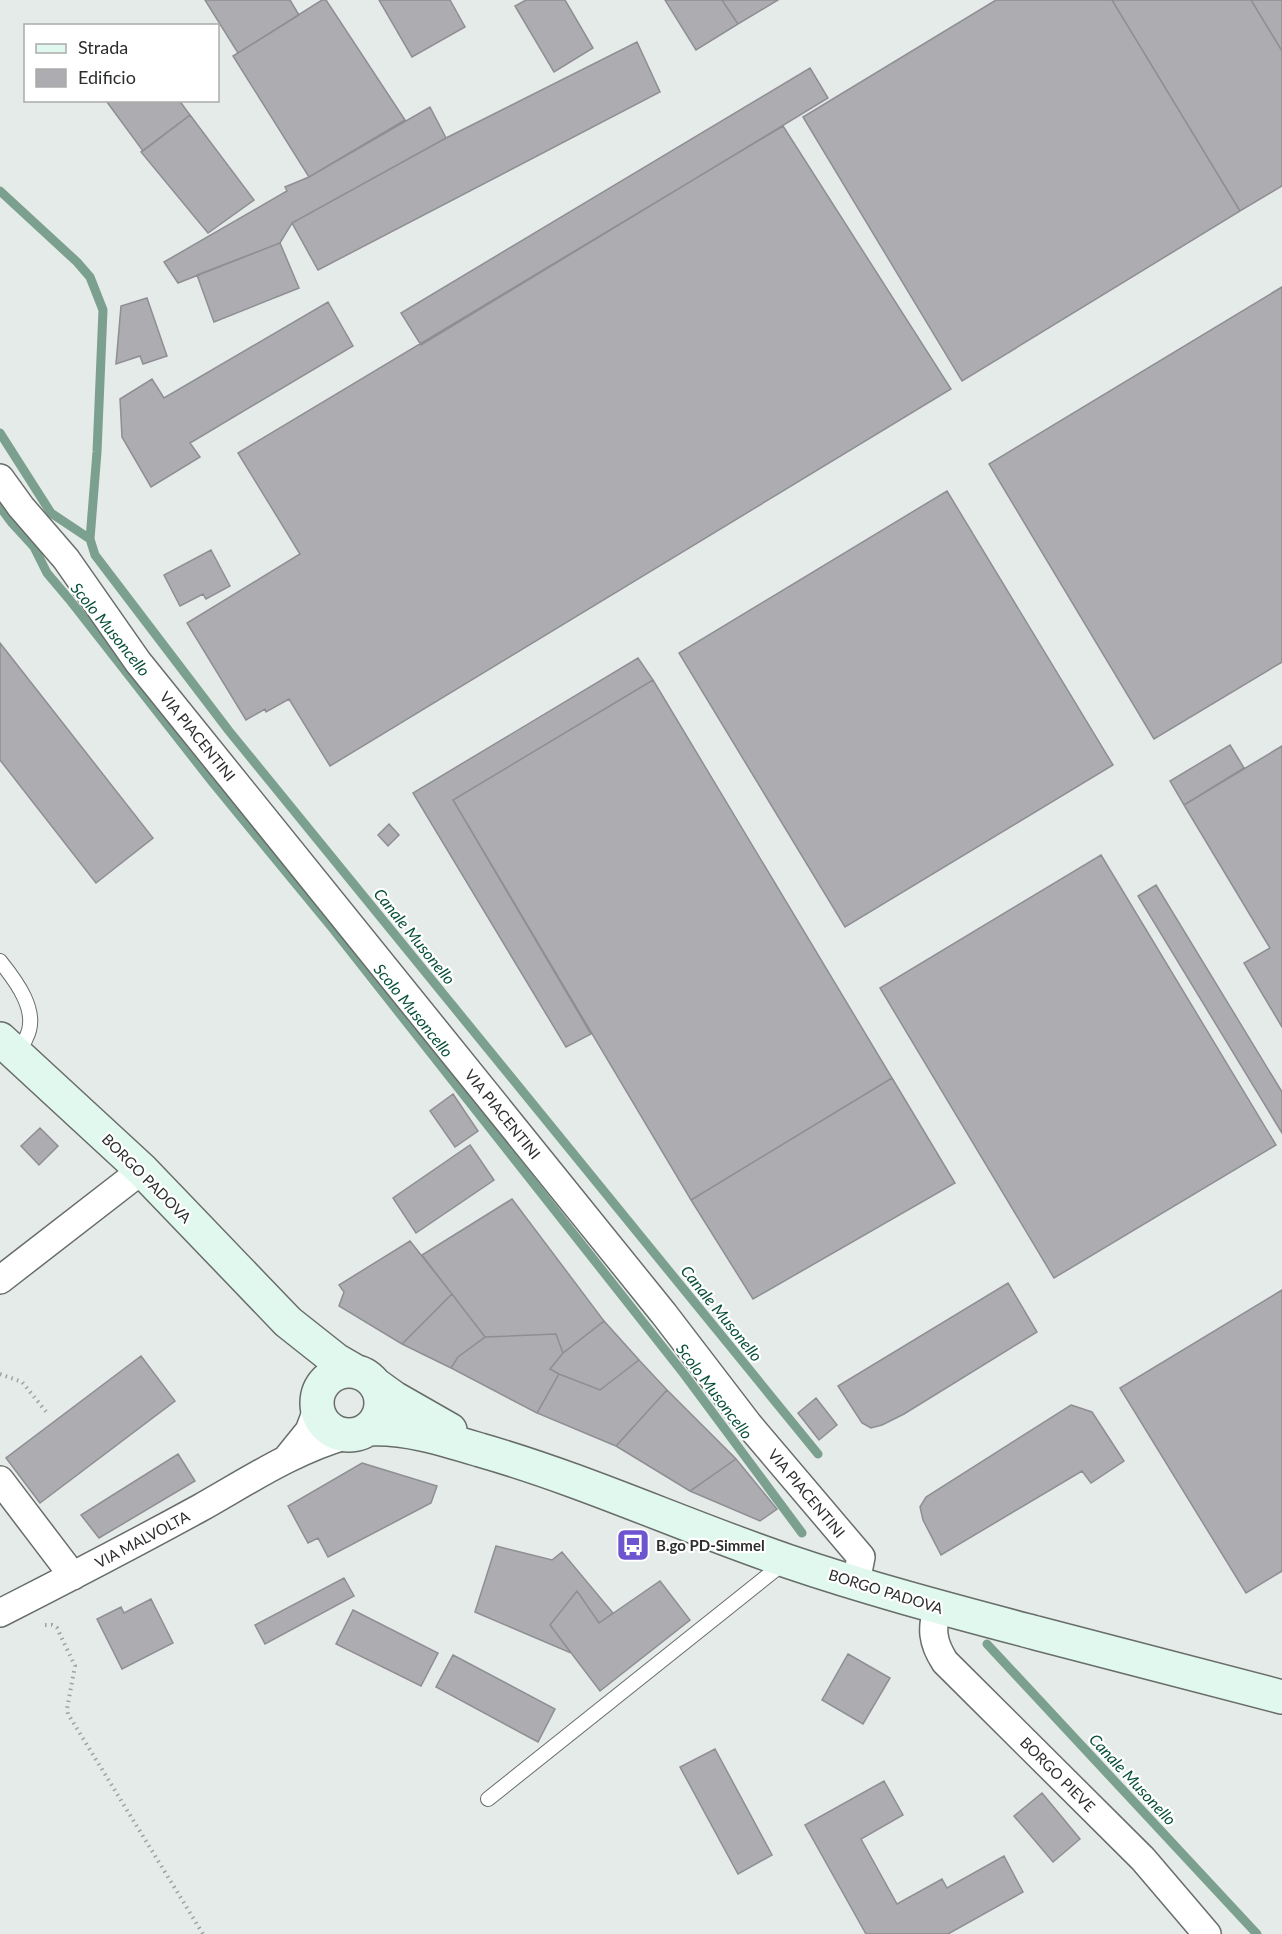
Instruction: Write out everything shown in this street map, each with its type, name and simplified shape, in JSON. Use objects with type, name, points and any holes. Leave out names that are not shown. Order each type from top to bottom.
[{"type":"street","name":"VIA PIACENTINI","points":[[0,478],[21,507],[66,559],[138,662],[664,1314],[749,1425],[861,1557],[856,1582]]},
{"type":"street","name":"BORGO PADOVA","points":[[8,1047],[142,1170],[288,1322],[336,1360],[425,1417],[500,1456]]},
{"type":"street","points":[[0,1280],[142,1170]]},
{"type":"street","name":"BORGO PADOVA","points":[[288,1322],[312,1363],[319,1399]]},
{"type":"street","points":[[345,1371],[365,1378],[379,1391],[380,1412],[375,1421],[358,1432],[337,1433],[328,1428],[321,1419],[319,1399],[326,1380],[334,1374],[345,1371]]},
{"type":"street","name":"VIA MALVOLTA","points":[[283,1461],[306,1436],[312,1425],[319,1399]]},
{"type":"street","name":"BORGO PADOVA","points":[[358,1432],[395,1430],[427,1435],[551,1472],[787,1561],[938,1606],[1282,1697]]},
{"type":"street","name":"VIA MALVOLTA","points":[[0,1613],[283,1461],[314,1446],[358,1432]]},
{"type":"street","points":[[0,1480],[72,1576]]},
{"type":"street","name":"BORGO PIEVE","points":[[938,1606],[933,1623],[934,1640],[945,1662],[1143,1859],[1207,1934]]},
{"type":"lane","points":[[0,962],[20,987],[31,1020],[27,1037],[8,1047]]},
{"type":"lane","points":[[488,1799],[787,1561]]},
{"type":"path","points":[[0,1374],[22,1382],[48,1414]]},
{"type":"path","points":[[42,1626],[52,1625],[57,1628],[75,1666],[67,1708],[68,1714],[203,1934]]},
{"type":"building","points":[[205,0],[290,0],[299,15],[238,53]]},
{"type":"building","points":[[322,0],[326,0],[405,120],[309,177],[233,56]]},
{"type":"building","points":[[379,0],[450,0],[465,27],[412,57]]},
{"type":"building","points":[[526,0],[565,0],[593,48],[554,72],[515,6]]},
{"type":"building","points":[[665,0],[722,0],[738,24],[696,50]]},
{"type":"building","points":[[722,0],[778,0],[738,24]]},
{"type":"building","points":[[996,0],[1112,0],[1240,211],[962,381],[803,117]]},
{"type":"building","points":[[1112,0],[1251,0],[1282,51],[1282,186],[1240,211]]},
{"type":"building","points":[[1251,0],[1282,0],[1282,51]]},
{"type":"building","points":[[637,42],[660,92],[318,270],[292,223],[446,138]]},
{"type":"building","points":[[810,68],[828,98],[421,345],[401,313]]},
{"type":"building","points":[[107,102],[180,102],[190,115],[143,151]]},
{"type":"building","points":[[430,107],[446,138],[292,223],[280,243],[178,283],[164,262],[287,191],[285,187],[309,177]]},
{"type":"building","points":[[190,115],[254,200],[208,233],[141,152]]},
{"type":"building","points":[[783,126],[951,389],[330,766],[289,699],[246,720],[187,623],[300,554],[238,453]]},
{"type":"building","points":[[280,243],[299,288],[214,322],[197,275]]},
{"type":"building","points":[[1282,287],[1282,662],[1154,739],[989,464]]},
{"type":"building","points":[[147,298],[167,356],[143,364],[140,356],[116,364],[121,306]]},
{"type":"building","points":[[328,302],[353,346],[190,443],[200,457],[151,487],[122,437],[120,399],[152,379],[164,398]]},
{"type":"building","points":[[947,491],[1113,765],[845,927],[679,653]]},
{"type":"building","points":[[211,550],[230,586],[206,599],[203,594],[180,606],[164,575]]},
{"type":"building","points":[[0,643],[153,838],[96,883],[0,760]]},
{"type":"building","points":[[638,658],[653,680],[453,800],[591,1034],[566,1047],[413,793]]},
{"type":"building","points":[[653,680],[892,1078],[691,1200],[453,800]]},
{"type":"building","points":[[1230,745],[1244,768],[1184,805],[1170,781]]},
{"type":"building","points":[[1282,746],[1282,1027],[1244,963],[1270,948],[1184,805]]},
{"type":"building","points":[[389,824],[399,835],[388,846],[378,835]]},
{"type":"building","points":[[1101,855],[1276,1145],[1054,1278],[880,988]]},
{"type":"building","points":[[1156,885],[1282,1092],[1282,1133],[1138,896]]},
{"type":"building","points":[[892,1078],[955,1183],[753,1299],[691,1200]]},
{"type":"building","points":[[453,1094],[478,1131],[455,1147],[430,1111]]},
{"type":"building","points":[[40,1128],[58,1146],[39,1165],[21,1146]]},
{"type":"building","points":[[470,1145],[494,1180],[416,1233],[393,1198]]},
{"type":"building","points":[[512,1199],[604,1321],[563,1353],[556,1334],[485,1337],[422,1255]]},
{"type":"building","points":[[410,1241],[452,1294],[402,1344],[339,1306],[344,1292],[339,1285]]},
{"type":"building","points":[[1008,1283],[1037,1332],[904,1414],[871,1428],[862,1423],[838,1386]]},
{"type":"building","points":[[1282,1290],[1282,1571],[1246,1593],[1120,1388]]},
{"type":"building","points":[[452,1294],[485,1337],[458,1357],[451,1368],[402,1344]]},
{"type":"building","points":[[604,1321],[639,1360],[600,1390],[550,1369],[563,1353]]},
{"type":"building","points":[[556,1334],[563,1353],[550,1369],[559,1374],[537,1413],[451,1368],[458,1357],[485,1337]]},
{"type":"building","points":[[141,1356],[175,1401],[40,1503],[6,1458]]},
{"type":"building","points":[[639,1360],[667,1390],[616,1446],[537,1413],[559,1374],[600,1390]]},
{"type":"building","points":[[667,1390],[736,1459],[690,1491],[616,1446]]},
{"type":"building","points":[[816,1398],[837,1425],[819,1440],[798,1413]]},
{"type":"building","points":[[1071,1405],[1092,1412],[1124,1461],[1091,1483],[1082,1471],[941,1555],[923,1520],[920,1507],[926,1497]]},
{"type":"building","points":[[178,1454],[195,1481],[99,1538],[81,1515]]},
{"type":"building","points":[[736,1459],[777,1509],[760,1521],[690,1491]]},
{"type":"building","points":[[362,1463],[437,1486],[431,1503],[328,1557],[318,1538],[308,1543],[288,1506]]},
{"type":"building","points":[[496,1546],[552,1560],[562,1552],[613,1613],[599,1623],[577,1591],[550,1625],[571,1653],[475,1612]]},
{"type":"building","points":[[344,1578],[354,1596],[265,1644],[255,1625]]},
{"type":"building","points":[[660,1581],[690,1620],[600,1691],[550,1625],[577,1591],[599,1623]]},
{"type":"building","points":[[151,1599],[173,1643],[122,1669],[97,1619],[121,1607],[124,1613]]},
{"type":"building","points":[[353,1610],[438,1653],[421,1686],[336,1644]]},
{"type":"building","points":[[848,1654],[890,1678],[863,1724],[822,1700]]},
{"type":"building","points":[[453,1655],[555,1709],[538,1742],[436,1687]]},
{"type":"building","points":[[715,1749],[772,1855],[738,1874],[680,1767]]},
{"type":"building","points":[[884,1781],[903,1815],[861,1839],[897,1904],[942,1879],[947,1888],[1004,1856],[1023,1892],[948,1934],[866,1934],[805,1825]]},
{"type":"building","points":[[1042,1793],[1080,1839],[1053,1862],[1014,1816]]},
{"type":"waterway","points":[[0,191],[77,262],[90,277],[103,310],[97,452],[90,539]]},
{"type":"waterway","name":"Canale Musonello","points":[[0,433],[51,513],[90,539],[95,555],[229,731],[818,1454]]},
{"type":"waterway","name":"Scolo Musoncello","points":[[0,507],[34,547],[47,573],[213,783],[333,929],[684,1374],[802,1533]]},
{"type":"waterway","name":"Canale Musonello","points":[[987,1644],[1257,1934]]},
{"type":"place","name":"B.go PD-Simmel","points":[[633,1545]]}]
